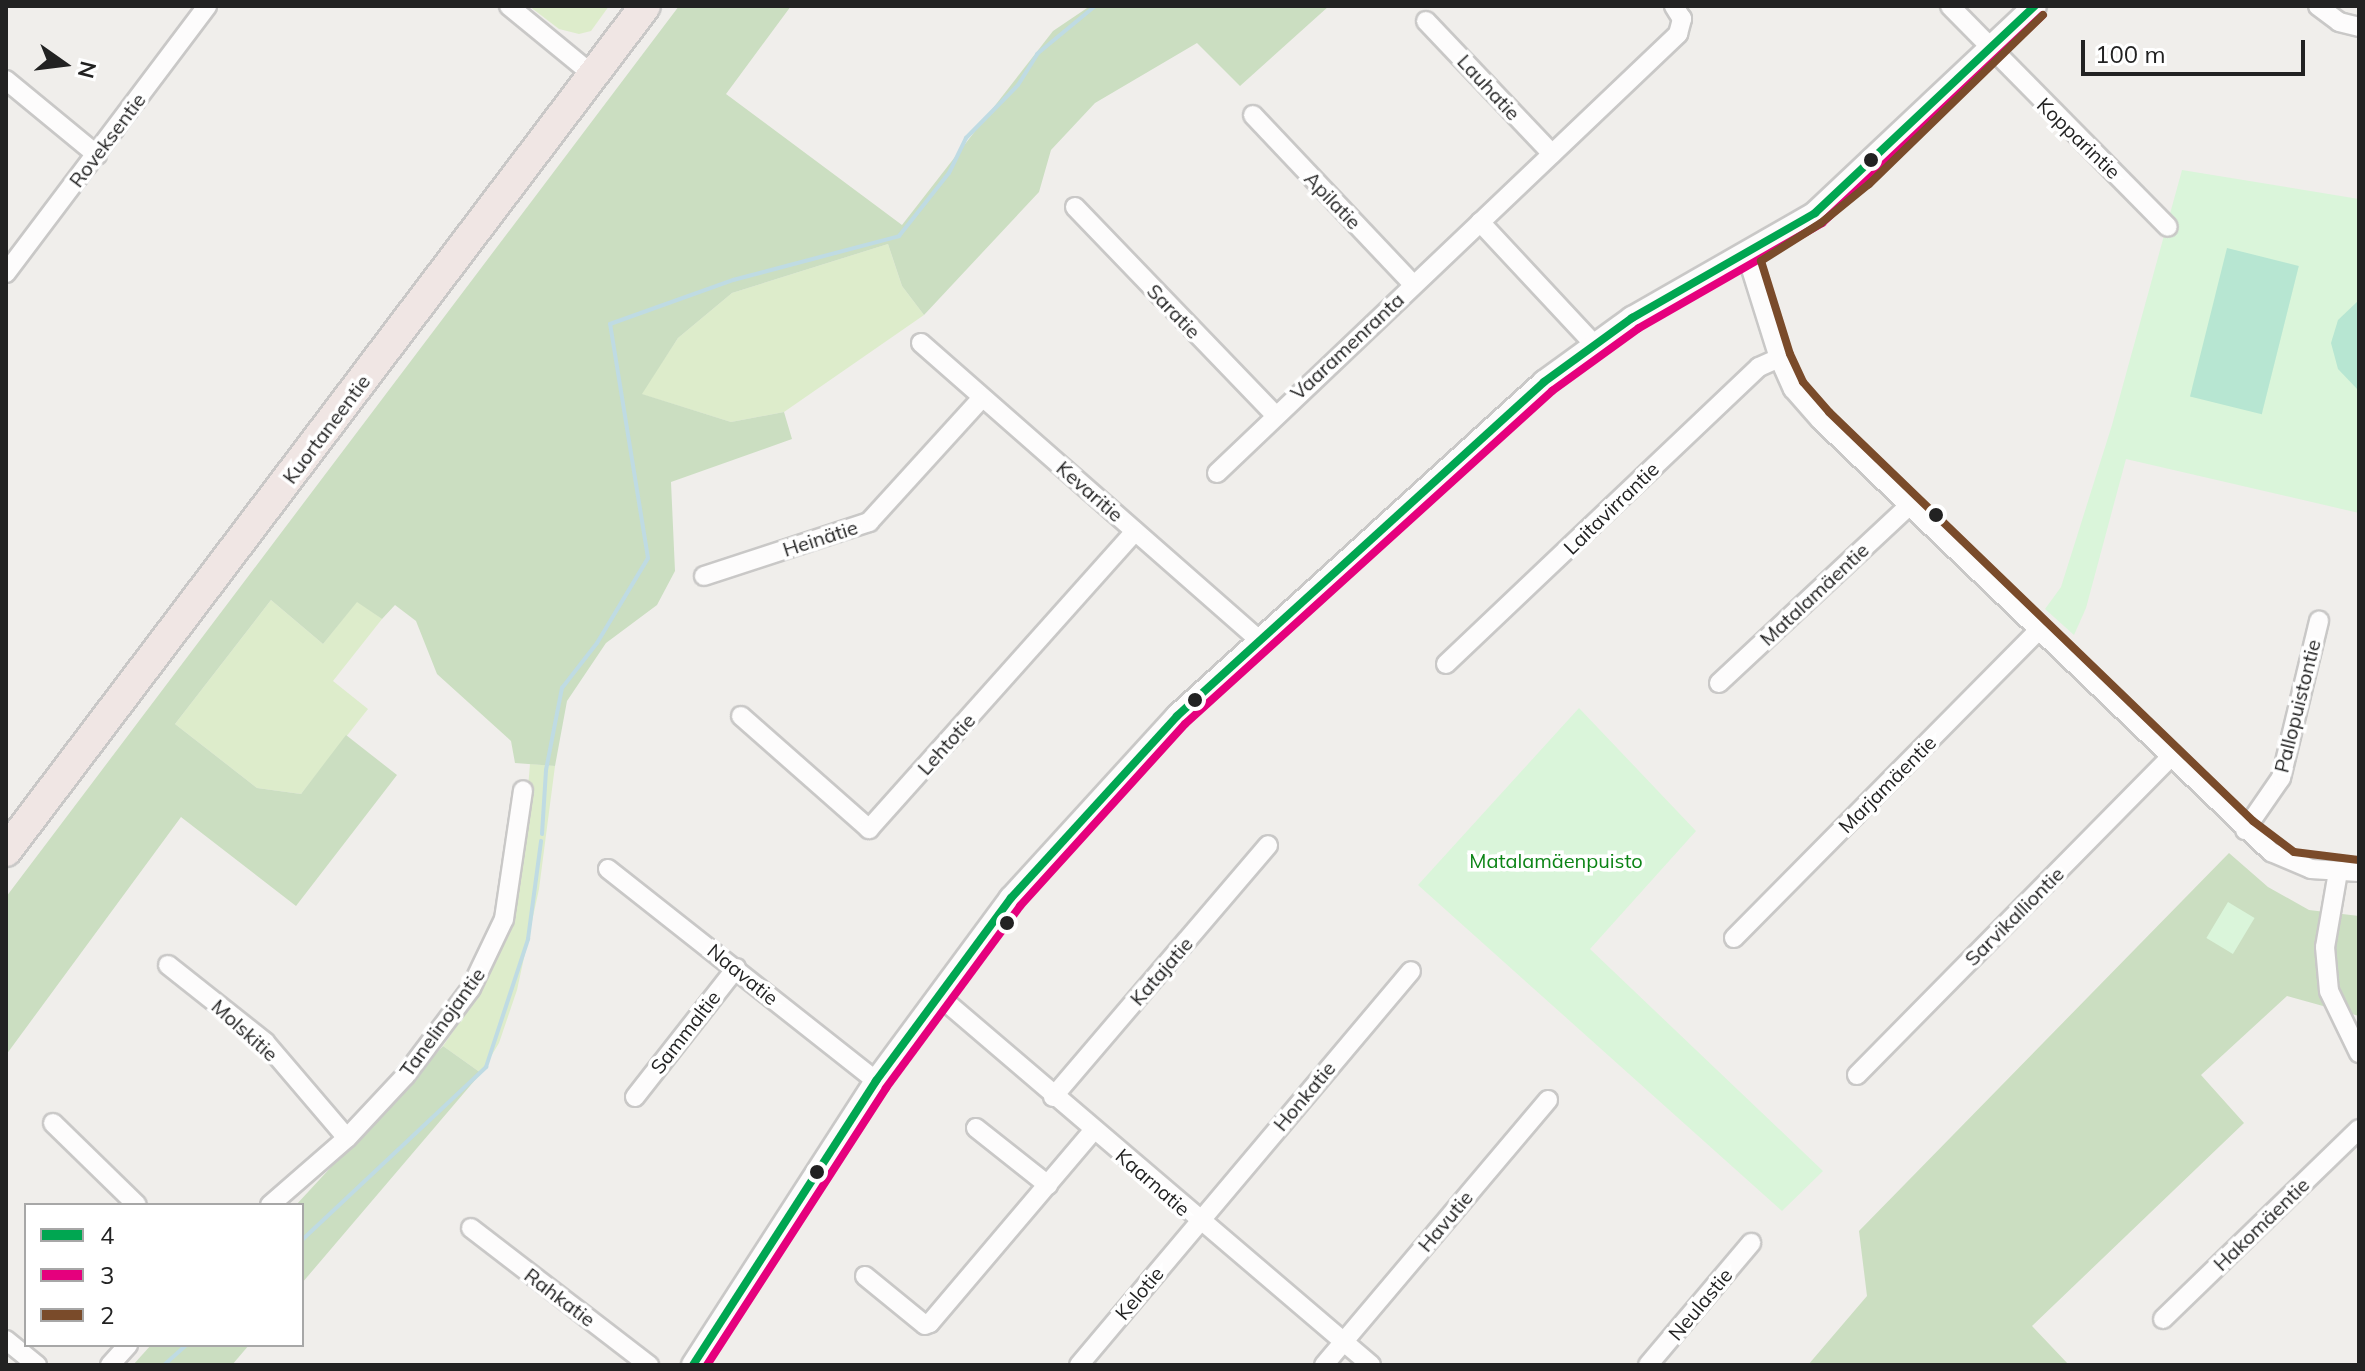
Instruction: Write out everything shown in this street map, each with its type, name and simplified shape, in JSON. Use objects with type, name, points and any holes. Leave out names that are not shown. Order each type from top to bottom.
[{"type":"highway","name":"Kuortaneentie","points":[[6,851],[645,6]]},
{"type":"street","name":"Roveksentie","points":[[6,273],[207,6]]},
{"type":"street","points":[[509,6],[593,75]]},
{"type":"street","name":"Vaaramenranta","points":[[1217,473],[1274,414],[1678,34],[1682,19],[1674,6]]},
{"type":"street","name":"Kopparintie","points":[[1950,6],[2168,227]]},
{"type":"street","points":[[693,1365],[876,1081],[1011,898],[1096,800],[1258,639],[1490,427],[1593,343],[1747,256],[1815,213],[1861,175],[2035,6]]},
{"type":"street","points":[[2318,6],[2327,16],[2359,27]]},
{"type":"street","name":"Lauhatie","points":[[1426,21],[1552,154]]},
{"type":"street","points":[[6,80],[97,155]]},
{"type":"street","name":"Apilatie","points":[[1253,115],[1413,284]]},
{"type":"street","name":"Saratie","points":[[1075,207],[1274,414]]},
{"type":"street","points":[[1480,222],[1593,343]]},
{"type":"street","points":[[1747,256],[1779,358],[1793,389],[1820,420],[2245,830],[2289,863],[2338,872],[2359,872]]},
{"type":"street","name":"Kevaritie","points":[[921,343],[1258,639]]},
{"type":"street","name":"Laitavirrantie","points":[[1446,664],[1759,367],[1779,358]]},
{"type":"street","name":"Heinätie","points":[[704,576],[869,522],[982,398]]},
{"type":"street","name":"Matalamäentie","points":[[1719,683],[1909,506]]},
{"type":"street","name":"Lehtotie","points":[[741,716],[869,829],[1135,531]]},
{"type":"street","name":"Pallopuistontie","points":[[2245,830],[2281,778],[2319,621]]},
{"type":"street","name":"Marjamäentie","points":[[1734,938],[2039,630]]},
{"type":"street","name":"Sarvikalliontie","points":[[1857,1075],[2171,757]]},
{"type":"street","name":"Tanelinojantie","points":[[272,1203],[347,1138],[405,1076],[490,954],[504,919],[523,790]]},
{"type":"street","name":"Katajatie","points":[[1053,1097],[1268,845]]},
{"type":"street","name":"Naavatie","points":[[608,869],[876,1081]]},
{"type":"street","points":[[2338,872],[2325,947],[2329,991],[2359,1053]]},
{"type":"street","name":"Molskitie","points":[[168,965],[265,1042],[347,1138]]},
{"type":"street","name":"Sammaltie","points":[[635,1097],[736,968]]},
{"type":"street","name":"Honkatie","points":[[1198,1221],[1411,971]]},
{"type":"street","name":"Kaarnatie","points":[[939,996],[1198,1221],[1371,1365]]},
{"type":"street","name":"Havutie","points":[[1324,1365],[1548,1100]]},
{"type":"street","points":[[53,1123],[135,1203]]},
{"type":"street","points":[[976,1128],[1048,1185]]},
{"type":"street","name":"Hakomäentie","points":[[2163,1319],[2359,1129]]},
{"type":"street","points":[[865,1276],[925,1325],[930,1323],[1093,1131]]},
{"type":"street","name":"Kelotie","points":[[1079,1365],[1198,1221]]},
{"type":"street","name":"Rahkatie","points":[[471,1228],[649,1365]]},
{"type":"street","name":"Neulastie","points":[[1648,1365],[1751,1243]]},
{"type":"street","points":[[6,1340],[37,1365]]},
{"type":"street","points":[[110,1365],[126,1347]]},
{"type":"green space","points":[[529,6],[609,6],[591,31],[579,34],[559,29]]},
{"type":"green space","points":[[679,6],[791,6],[726,94],[902,225],[1053,31],[1090,6],[1329,6],[1240,86],[1197,43],[1095,103],[1051,150],[1039,192],[924,315],[902,286],[888,244],[732,293],[678,338],[642,394],[731,422],[784,412],[792,439],[671,482],[675,571],[657,605],[606,643],[567,701],[555,766],[515,763],[511,741],[437,674],[416,621],[395,605],[382,619],[357,602],[323,644],[271,600],[175,724],[257,788],[301,794],[346,735],[397,775],[296,906],[181,817],[6,1055],[6,897]]},
{"type":"green space","points":[[2182,170],[2359,199],[2359,513],[2126,459],[2086,608],[2074,635],[2045,609],[2061,587],[2112,425]]},
{"type":"green space","points":[[888,244],[902,286],[924,315],[784,412],[731,422],[641,394],[678,338],[732,293]]},
{"type":"green space","points":[[2227,248],[2299,266],[2262,414],[2190,396]]},
{"type":"green space","points":[[2359,300],[2359,391],[2338,369],[2331,343],[2338,320]]},
{"type":"green space","points":[[271,600],[323,644],[357,601],[382,619],[333,681],[368,709],[301,794],[257,788],[175,724]]},
{"type":"green space","name":"Matalamäenpuisto","points":[[1579,708],[1696,831],[1590,949],[1823,1171],[1782,1211],[1418,885]]},
{"type":"green space","points":[[530,764],[555,766],[539,889],[517,990],[499,1043],[481,1073],[443,1046],[483,988],[507,936],[520,883]]},
{"type":"green space","points":[[2229,853],[2268,887],[2309,910],[2359,916],[2359,1016],[2287,996],[2201,1075],[2244,1123],[2032,1326],[2069,1365],[1808,1365],[1867,1296],[1859,1231]]},
{"type":"green space","points":[[2228,902],[2255,918],[2233,954],[2206,938]]},
{"type":"green space","points":[[443,1046],[481,1073],[304,1281],[304,1203],[298,1203]]},
{"type":"green space","points":[[149,1347],[247,1347],[232,1365],[133,1365]]},
{"type":"waterway","points":[[542,834],[546,770],[562,688],[597,643],[648,558],[610,324],[733,280],[899,236],[949,173],[966,138],[1018,85],[1037,54],[1095,6]]},
{"type":"waterway","points":[[304,1238],[486,1067],[528,939],[541,841]]},
{"type":"waterway","points":[[164,1365],[184,1347]]},
{"type":"transit line","name":"4","points":[[693,1365],[876,1081],[1011,898],[1177,716],[1544,382],[1632,318],[1815,213],[2035,6]]},
{"type":"transit line","name":"3","points":[[707,1365],[886,1088],[1020,906],[1185,724],[1552,391],[1639,328],[1822,223],[2043,15]]},
{"type":"transit line","name":"2","points":[[2043,15],[1869,184],[1821,223],[1761,261],[1790,354],[1803,382],[1829,412],[2253,821],[2294,852],[2359,860]]}]
